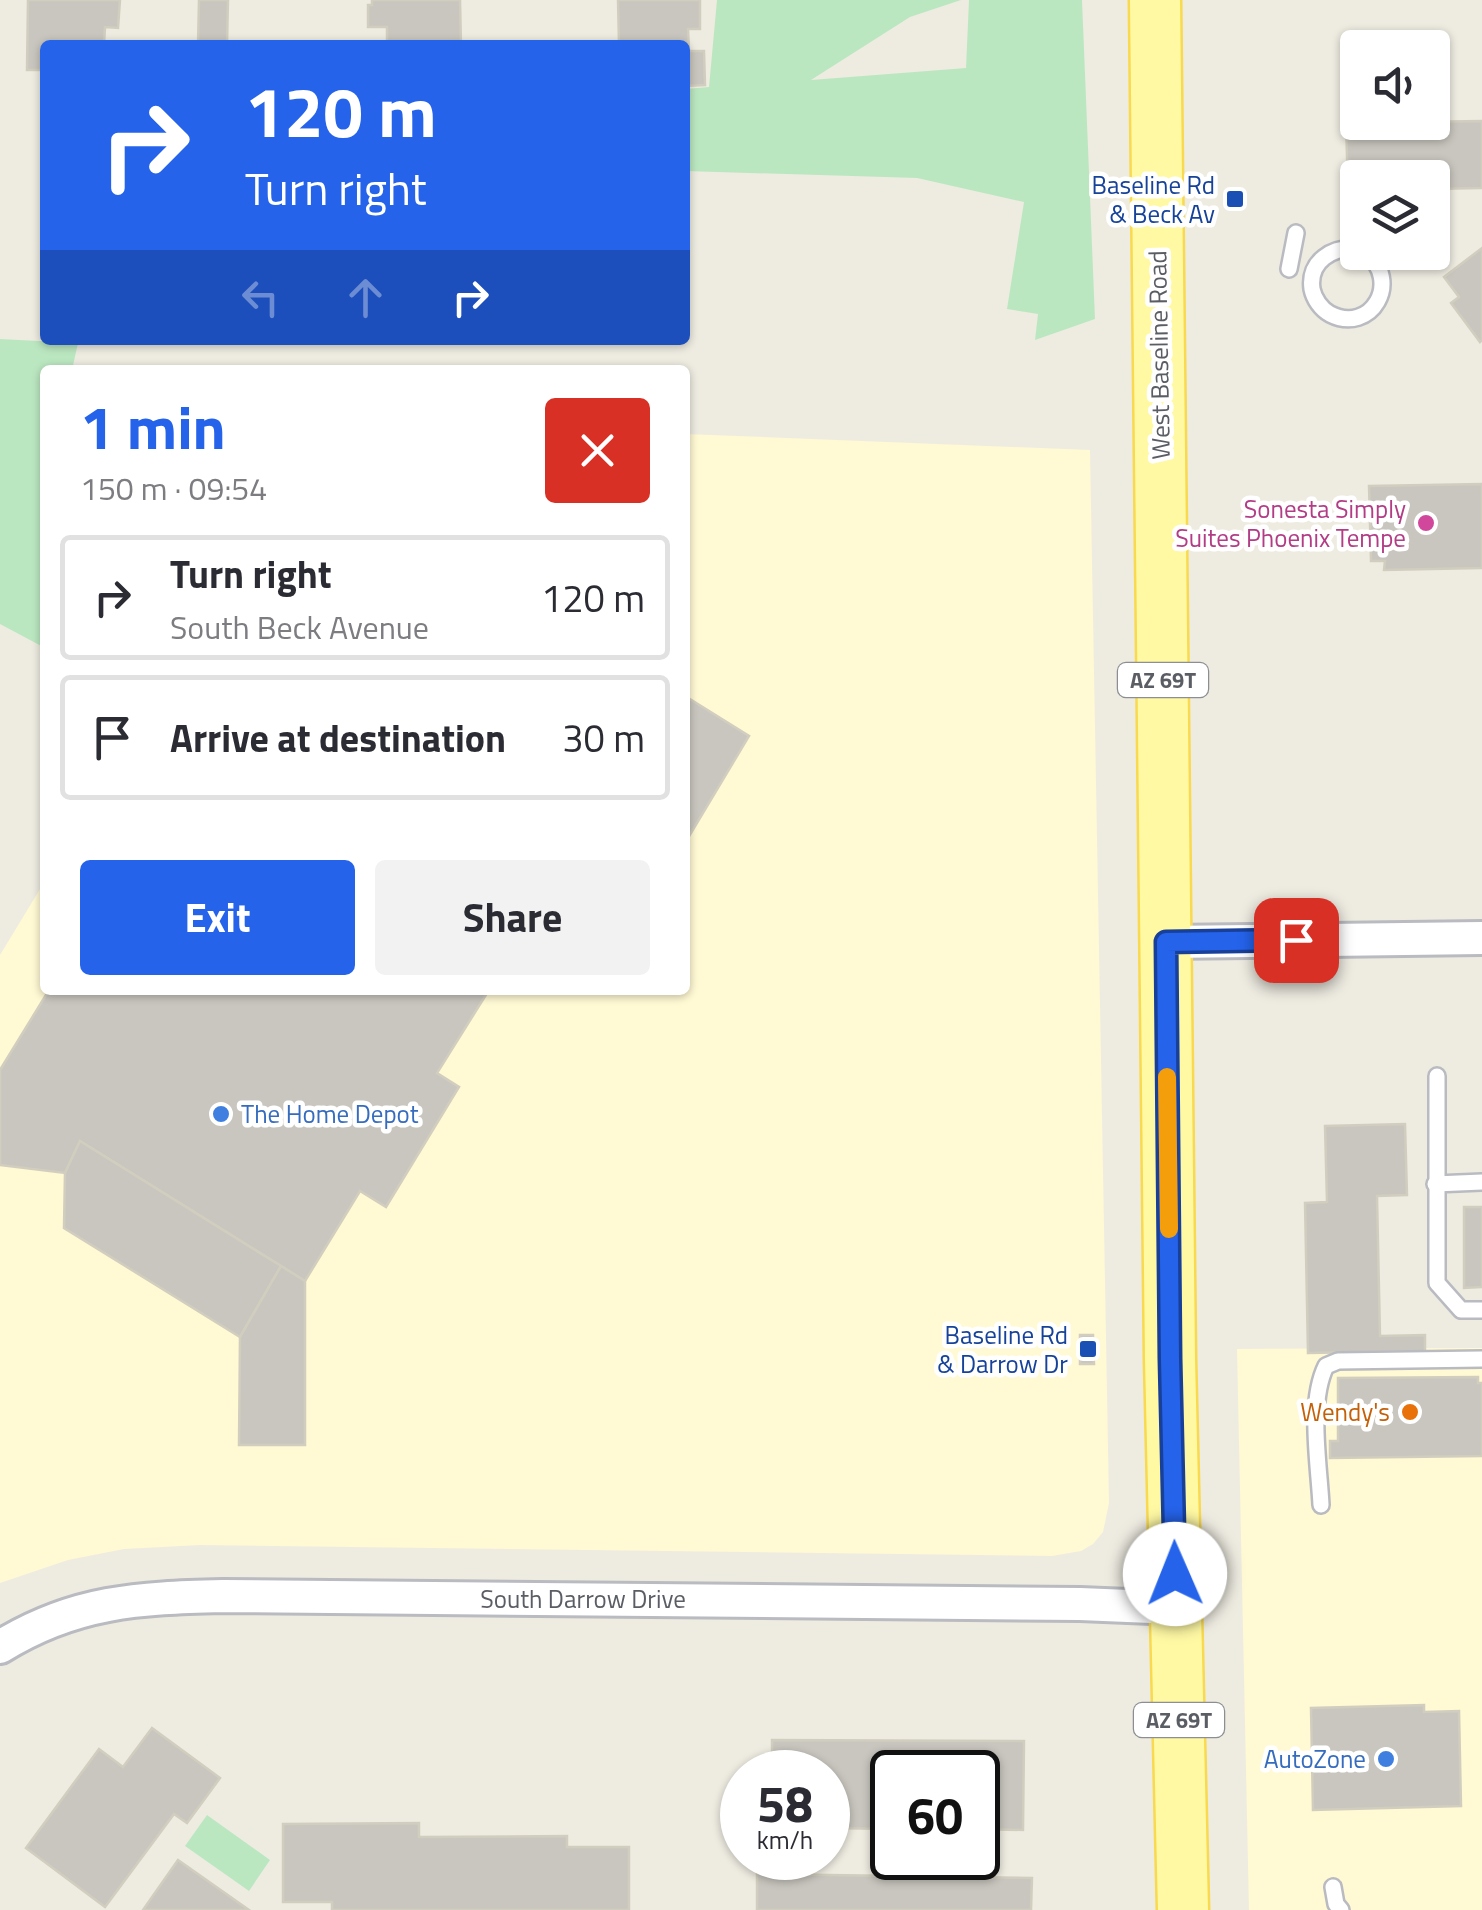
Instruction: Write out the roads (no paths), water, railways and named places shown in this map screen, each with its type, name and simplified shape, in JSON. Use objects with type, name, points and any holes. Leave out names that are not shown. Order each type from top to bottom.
[{"type":"main road","name":"West Baseline Road","points":[[1155,0],[1170,1359],[1183,1910]]},
{"type":"street","points":[[1166,942],[1482,938]]},
{"type":"street","name":"South Darrow Drive","points":[[0,1647],[30,1628],[88,1608],[148,1598],[1080,1604],[1176,1608]]},
{"type":"lane","points":[[1296,233],[1291,262],[1316,266]]},
{"type":"lane","points":[[1340,249],[1316,266],[1312,289],[1316,300],[1332,316],[1356,318],[1375,306],[1383,284],[1379,270]]},
{"type":"lane","points":[[1437,1076],[1437,1283],[1461,1310],[1482,1310]]},
{"type":"lane","points":[[1435,1184],[1482,1182]]},
{"type":"lane","points":[[1321,1505],[1316,1400],[1326,1366],[1338,1361],[1482,1359]]},
{"type":"lane","points":[[1333,1888],[1341,1910]]},
{"type":"place","name":"Baseline Rd & Beck Av","points":[[1235,199]]},
{"type":"place","name":"Sonesta Simply Suites Phoenix Tempe","points":[[1426,523]]},
{"type":"place","name":"The Home Depot","points":[[221,1114]]},
{"type":"place","name":"Baseline Rd & Darrow Dr","points":[[1088,1349]]},
{"type":"place","name":"Wendy's","points":[[1410,1412]]},
{"type":"place","name":"AutoZone","points":[[1386,1759]]}]
